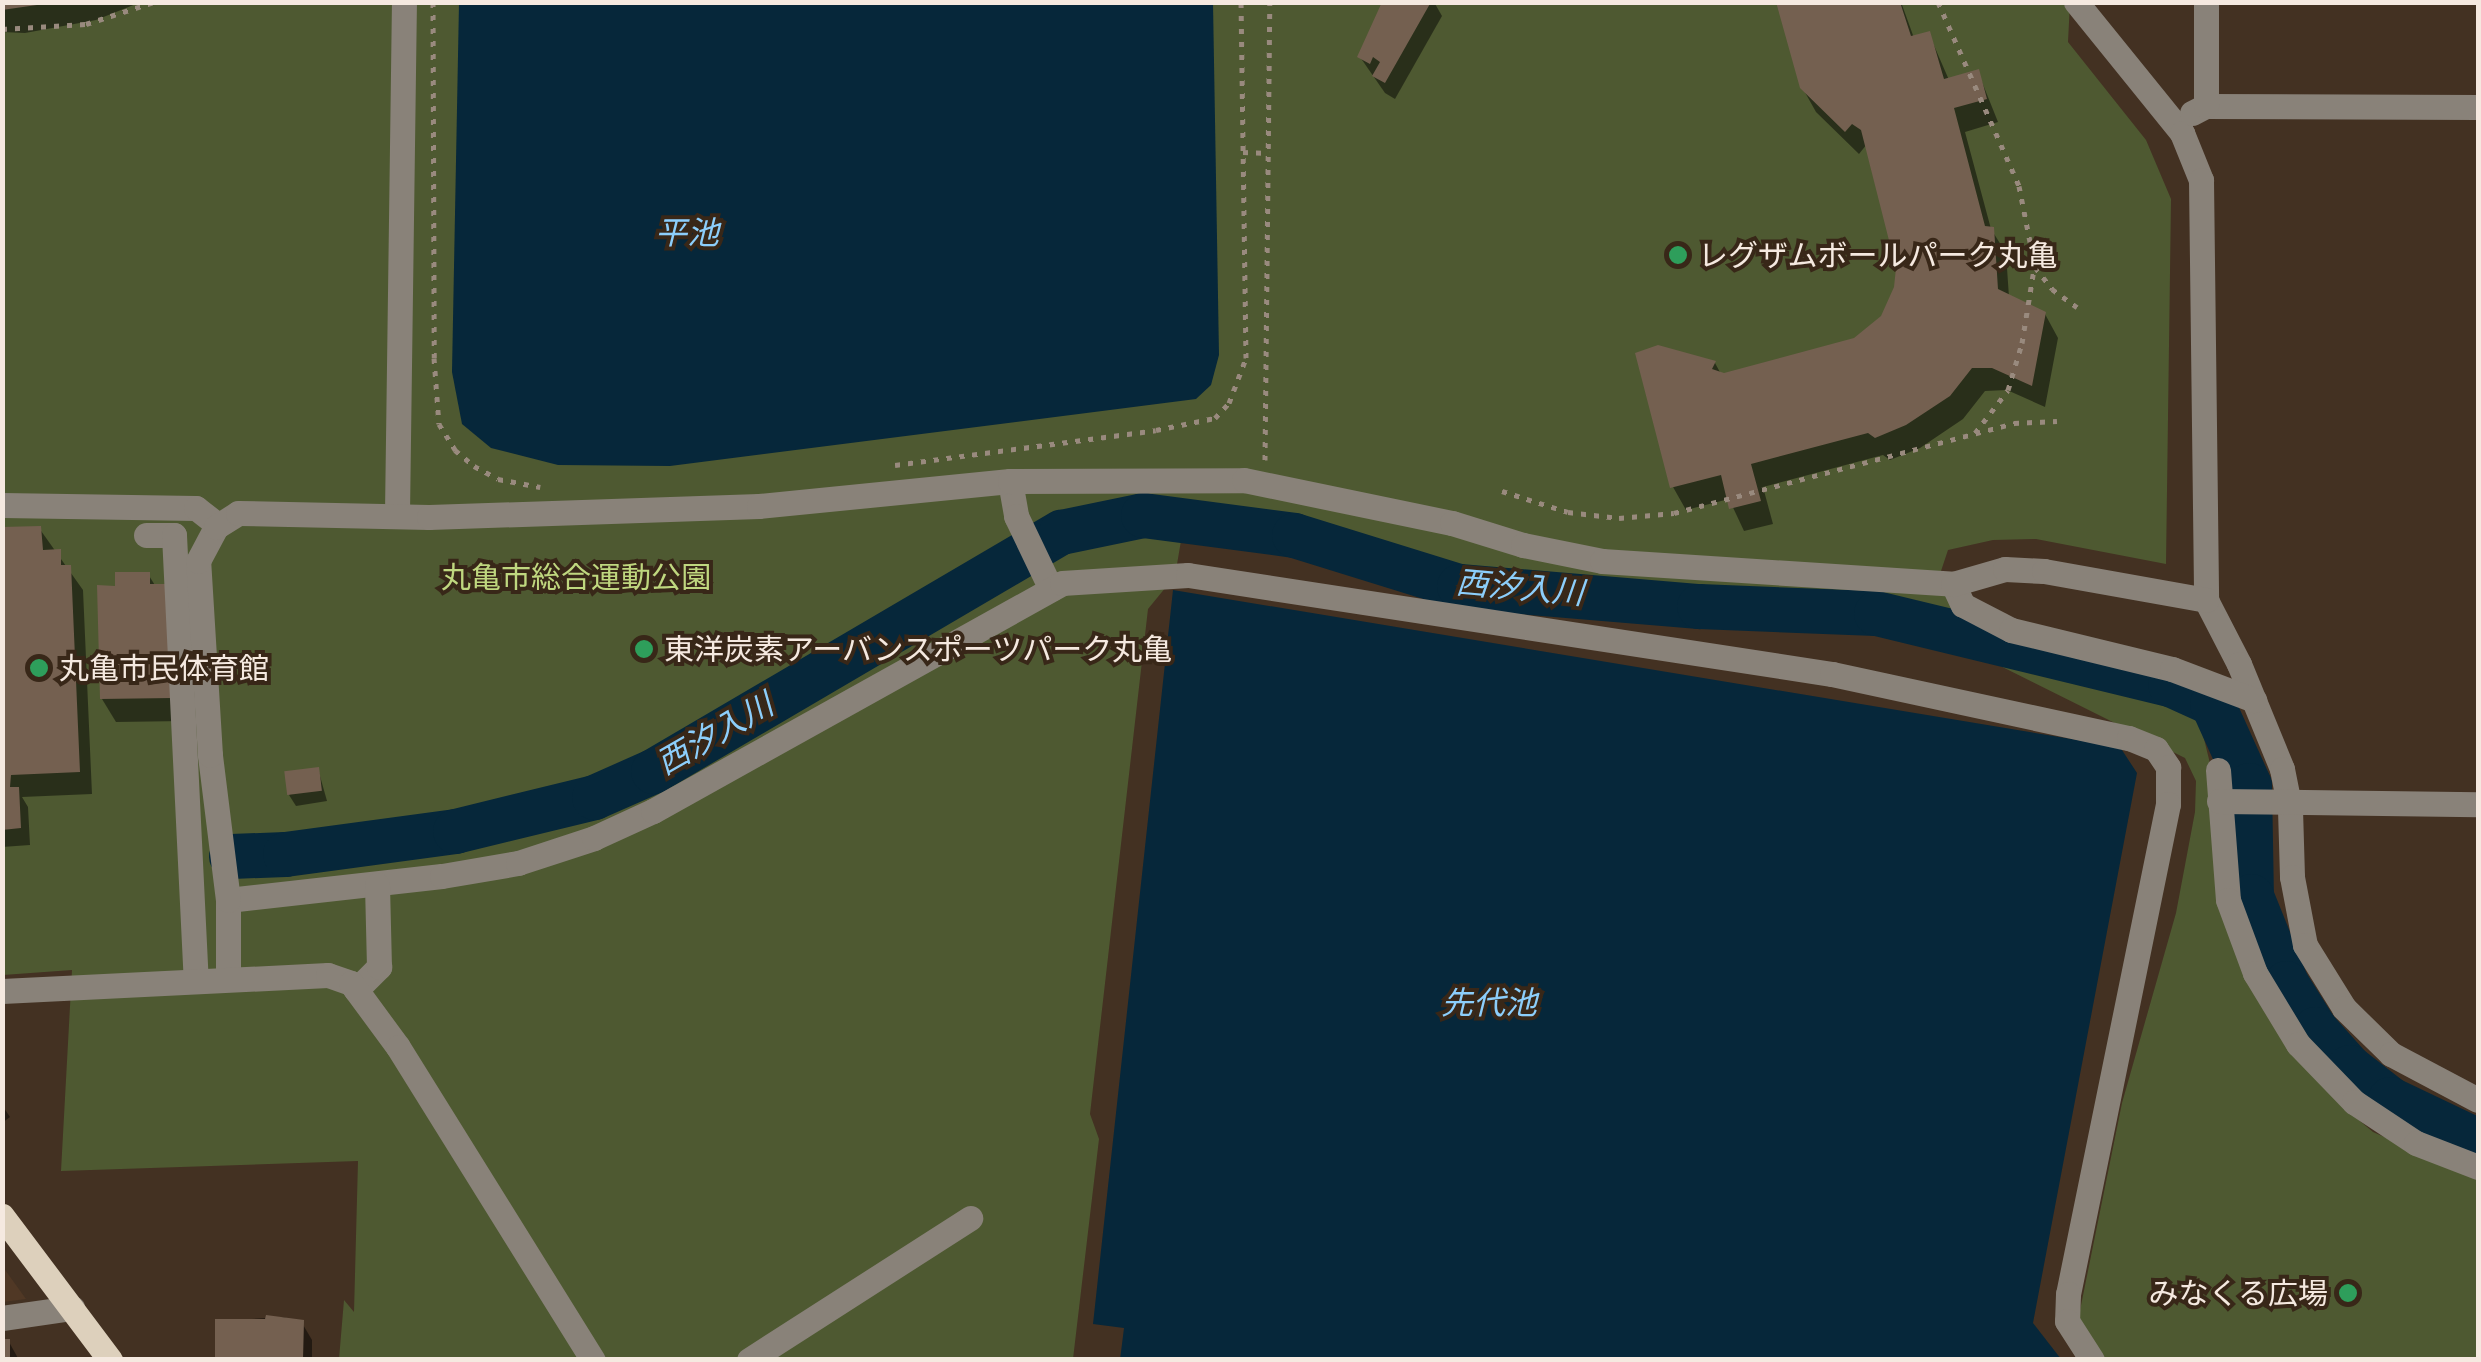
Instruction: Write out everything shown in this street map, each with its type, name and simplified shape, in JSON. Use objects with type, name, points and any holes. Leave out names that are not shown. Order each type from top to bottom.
[{"type":"main road","points":[[2,1216],[110,1360]]},
{"type":"street","points":[[397,512],[404,2]]},
{"type":"street","points":[[2206,2],[2206,106]]},
{"type":"street","points":[[2086,8],[2174,122],[2195,158],[2201,180],[2206,600],[2282,769],[2279,803],[2305,944],[2320,975],[2344,1008],[2390,1054],[2478,1100]]},
{"type":"street","points":[[2174,122],[2206,106],[2478,107]]},
{"type":"street","points":[[1010,482],[1016,516],[1050,588]]},
{"type":"street","points":[[228,977],[228,900],[210,755],[198,561],[218,525],[252,510],[397,512],[429,517],[759,506],[1010,482],[1259,482],[1452,523],[1524,545],[1602,561],[1953,584],[2004,569],[2044,571],[2206,600]]},
{"type":"street","points":[[2,505],[196,508],[218,525]]},
{"type":"street","points":[[146,535],[174,536],[196,980]]},
{"type":"street","points":[[228,900],[377,885],[518,862],[594,838],[653,812],[1062,583],[1188,576],[1832,674],[2129,738],[2156,749],[2168,768],[2168,804],[2068,1294],[2067,1321],[2092,1360]]},
{"type":"street","points":[[1953,584],[1962,605],[2011,630],[2172,669],[2254,700]]},
{"type":"street","points":[[2218,770],[2228,900],[2255,973],[2298,1044],[2354,1102],[2416,1143],[2478,1167]]},
{"type":"street","points":[[2219,801],[2478,804]]},
{"type":"street","points":[[356,990],[380,967],[377,885]]},
{"type":"street","points":[[2,991],[328,975],[356,990],[398,1047],[593,1360]]},
{"type":"street","points":[[748,1360],[970,1218]]},
{"type":"street","points":[[2,1318],[72,1308]]},
{"type":"path","points":[[2,29],[86,24],[154,2]]},
{"type":"path","points":[[432,2],[435,393],[439,424],[455,450],[498,479],[559,486]]},
{"type":"path","points":[[894,466],[1156,430],[1216,418],[1242,380],[1246,358],[1241,2]]},
{"type":"path","points":[[1259,482],[1268,450],[1270,2]]},
{"type":"path","points":[[1938,2],[2019,186],[2034,267],[2022,343],[2008,390],[1973,435]]},
{"type":"path","points":[[1243,152],[1269,153]]},
{"type":"path","points":[[2034,267],[2052,289],[2077,307]]},
{"type":"path","points":[[1502,491],[1568,512],[1619,518],[1674,513],[2014,424],[2056,421]]},
{"type":"shaded area","points":[[3,1267],[26,1299],[3,1302]]},
{"type":"green space","name":"丸亀市総合運動公園","points":[[3,3],[2070,3],[2068,42],[2146,140],[2171,199],[2166,564],[2036,539],[1993,540],[1948,550],[1941,571],[1999,618],[2186,665],[2216,788],[2238,947],[2341,1105],[2373,1132],[2478,1178],[2478,1359],[2100,1359],[2077,1325],[2122,1103],[2176,913],[2195,812],[2196,781],[2185,758],[1890,611],[1458,572],[1402,555],[1183,529],[1175,576],[1148,609],[1090,1114],[1099,1139],[1073,1359],[339,1359],[344,1300],[354,1312],[358,1161],[61,1171],[72,970],[3,975]]},
{"type":"water","name":"平池","points":[[459,3],[1213,3],[1219,355],[1211,385],[1196,399],[670,466],[558,465],[491,448],[462,424],[452,372]]},
{"type":"water","name":"先代池","points":[[1173,590],[2120,747],[2137,773],[2033,1323],[2061,1359],[1120,1360],[1124,1328],[1093,1324]]},
{"type":"building","points":[[2,2],[44,2],[44,4],[2,10]]},
{"type":"building","points":[[1382,2],[1431,2],[1385,83],[1372,76],[1380,62],[1373,57],[1370,64],[1357,57]]},
{"type":"building","points":[[1776,2],[1900,2],[1911,36],[1930,31],[1944,79],[1979,69],[1987,99],[1954,108],[1985,226],[1994,227],[1998,289],[2046,312],[2032,386],[1992,368],[1972,368],[1950,396],[1906,425],[1875,438],[1868,433],[1751,464],[1761,501],[1729,509],[1721,475],[1670,488],[1635,353],[1658,345],[1716,361],[1712,369],[1724,373],[1854,338],[1881,316],[1894,287],[1896,268],[1861,130],[1852,124],[1845,132],[1800,88]]},
{"type":"building","name":"丸亀市民体育館","points":[[41,526],[43,550],[61,549],[61,565],[71,565],[80,772],[11,775],[10,787],[19,787],[21,828],[2,830],[2,527]]},
{"type":"building","points":[[115,572],[150,572],[150,584],[168,584],[173,698],[100,699],[97,585],[115,586]]},
{"type":"building","points":[[319,767],[322,791],[287,795],[284,771]]},
{"type":"building","points":[[266,1315],[304,1320],[303,1360],[215,1360],[215,1319],[265,1319]]},
{"type":"building","points":[[2,1339],[10,1339],[10,1360],[2,1360]]},
{"type":"waterway","name":"西汐入川","points":[[231,856],[285,854],[455,831],[594,797],[653,771],[1061,532],[1143,515],[1294,535],[1459,586],[1699,606],[1876,613],[2170,684],[2212,703],[2249,785],[2251,896],[2286,983],[2315,1029],[2349,1067],[2390,1099],[2478,1141]]},
{"type":"place","name":"レグザムボールパーク丸亀","points":[[1678,255]]},
{"type":"place","name":"東洋炭素アーバンスポーツパーク丸亀","points":[[644,649]]},
{"type":"place","name":"丸亀市民体育館","points":[[39,668]]},
{"type":"place","name":"みなくる広場","points":[[2348,1293]]}]
